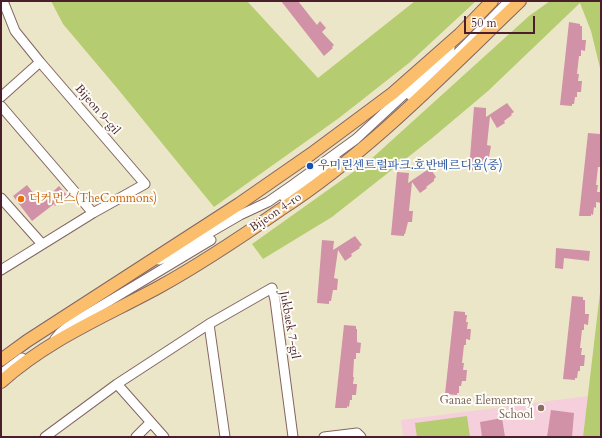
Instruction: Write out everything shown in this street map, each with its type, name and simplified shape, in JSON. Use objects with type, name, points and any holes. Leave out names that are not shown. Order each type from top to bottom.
[{"type":"main road","points":[[1,360],[27,341],[239,204],[311,154],[393,93],[460,34],[492,1]]},
{"type":"main road","name":"Bijeon 4-ro","points":[[1,382],[52,343],[160,286],[199,263],[281,210],[329,176],[402,115],[520,1]]},
{"type":"street","name":"Bijeon 9-gil","points":[[1,270],[93,213],[145,184],[15,31],[3,1]]},
{"type":"street","points":[[1,366],[84,310],[169,256],[240,215],[268,202],[356,139],[441,60],[499,1]]},
{"type":"street","points":[[1,374],[71,324],[300,188],[320,174],[358,144],[445,66],[509,1]]},
{"type":"street","points":[[441,60],[460,34]]},
{"type":"street","points":[[1,97],[40,62]]},
{"type":"street","points":[[1,106],[93,213]]},
{"type":"street","points":[[320,174],[344,164]]},
{"type":"street","points":[[1,198],[42,244]]},
{"type":"street","points":[[142,267],[169,256]]},
{"type":"street","name":"Jukbaek 7-gil","points":[[46,437],[117,384],[209,324],[272,288],[276,300],[293,437]]},
{"type":"street","points":[[209,324],[225,437]]},
{"type":"street","points":[[52,343],[60,333]]},
{"type":"street","points":[[117,384],[164,437]]},
{"type":"street","points":[[136,437],[150,423]]},
{"type":"street","points":[[324,437],[357,433],[361,437]]},
{"type":"shaded area","name":"Ganae Elementary School","points":[[588,396],[583,437],[403,437],[401,420]]},
{"type":"green space","points":[[51,1],[247,1],[318,78],[415,1],[476,1],[409,63],[339,118],[214,207],[63,24]]},
{"type":"green space","points":[[550,1],[601,1],[601,72],[591,31],[580,3],[488,91],[431,139],[332,217],[263,259],[252,244],[370,160],[529,16]]},
{"type":"green space","points":[[601,284],[601,437],[583,437]]},
{"type":"green space","points":[[467,416],[470,437],[417,437],[415,423]]},
{"type":"building","points":[[281,1],[298,1],[317,25],[320,21],[326,28],[322,32],[334,45],[332,47],[333,48],[324,56]]},
{"type":"building","points":[[569,22],[580,24],[580,26],[582,26],[582,40],[586,40],[585,51],[581,50],[581,56],[579,56],[577,74],[579,74],[578,81],[582,81],[581,92],[577,92],[577,97],[575,97],[574,104],[572,104],[572,106],[560,105]]},
{"type":"building","points":[[507,103],[514,112],[504,121],[505,123],[497,128],[490,116],[487,145],[491,146],[489,157],[485,157],[483,168],[481,168],[481,171],[469,170],[474,107],[486,108],[486,117]]},
{"type":"building","points":[[588,133],[600,134],[601,137],[601,161],[600,167],[598,167],[596,185],[598,185],[597,192],[601,192],[601,203],[596,202],[596,208],[594,207],[593,215],[579,216]]},
{"type":"building","points":[[430,168],[436,177],[434,181],[426,187],[427,188],[420,193],[412,182],[409,211],[413,211],[412,222],[408,222],[404,236],[391,235],[397,172],[409,173],[408,183]]},
{"type":"building","points":[[27,185],[41,203],[59,186],[67,195],[55,206],[54,204],[32,221],[13,196]]},
{"type":"building","points":[[355,236],[362,245],[351,254],[352,256],[345,261],[338,250],[334,278],[338,279],[337,290],[333,290],[331,301],[329,301],[329,304],[317,303],[322,240],[334,241],[333,250]]},
{"type":"building","points":[[556,248],[590,251],[589,261],[564,258],[563,269],[555,268]]},
{"type":"building","points":[[572,296],[583,297],[583,300],[585,300],[585,314],[589,314],[588,325],[584,324],[584,330],[582,330],[580,348],[582,348],[581,355],[585,355],[584,366],[580,366],[580,371],[578,371],[577,378],[575,378],[575,380],[563,379]]},
{"type":"building","points":[[454,311],[465,312],[465,315],[467,315],[466,322],[468,322],[467,329],[471,329],[470,340],[466,339],[466,345],[464,345],[462,363],[464,363],[463,370],[467,370],[466,381],[462,381],[461,386],[459,386],[459,393],[457,393],[457,395],[445,394]]},
{"type":"building","points":[[344,325],[356,326],[357,342],[361,343],[360,353],[356,353],[356,359],[354,359],[353,384],[357,384],[356,395],[352,395],[352,400],[350,400],[349,407],[335,408]]},
{"type":"building","points":[[551,410],[574,413],[572,437],[547,437]]},
{"type":"building","points":[[502,418],[505,437],[482,437],[480,422]]},
{"type":"place","name":"우미린센트럴파크.호반베르디움(중)","points":[[310,166]]},
{"type":"place","name":"더커먼스(TheCommons)","points":[[21,199]]},
{"type":"place","name":"Ganae Elementary School","points":[[541,408]]}]
